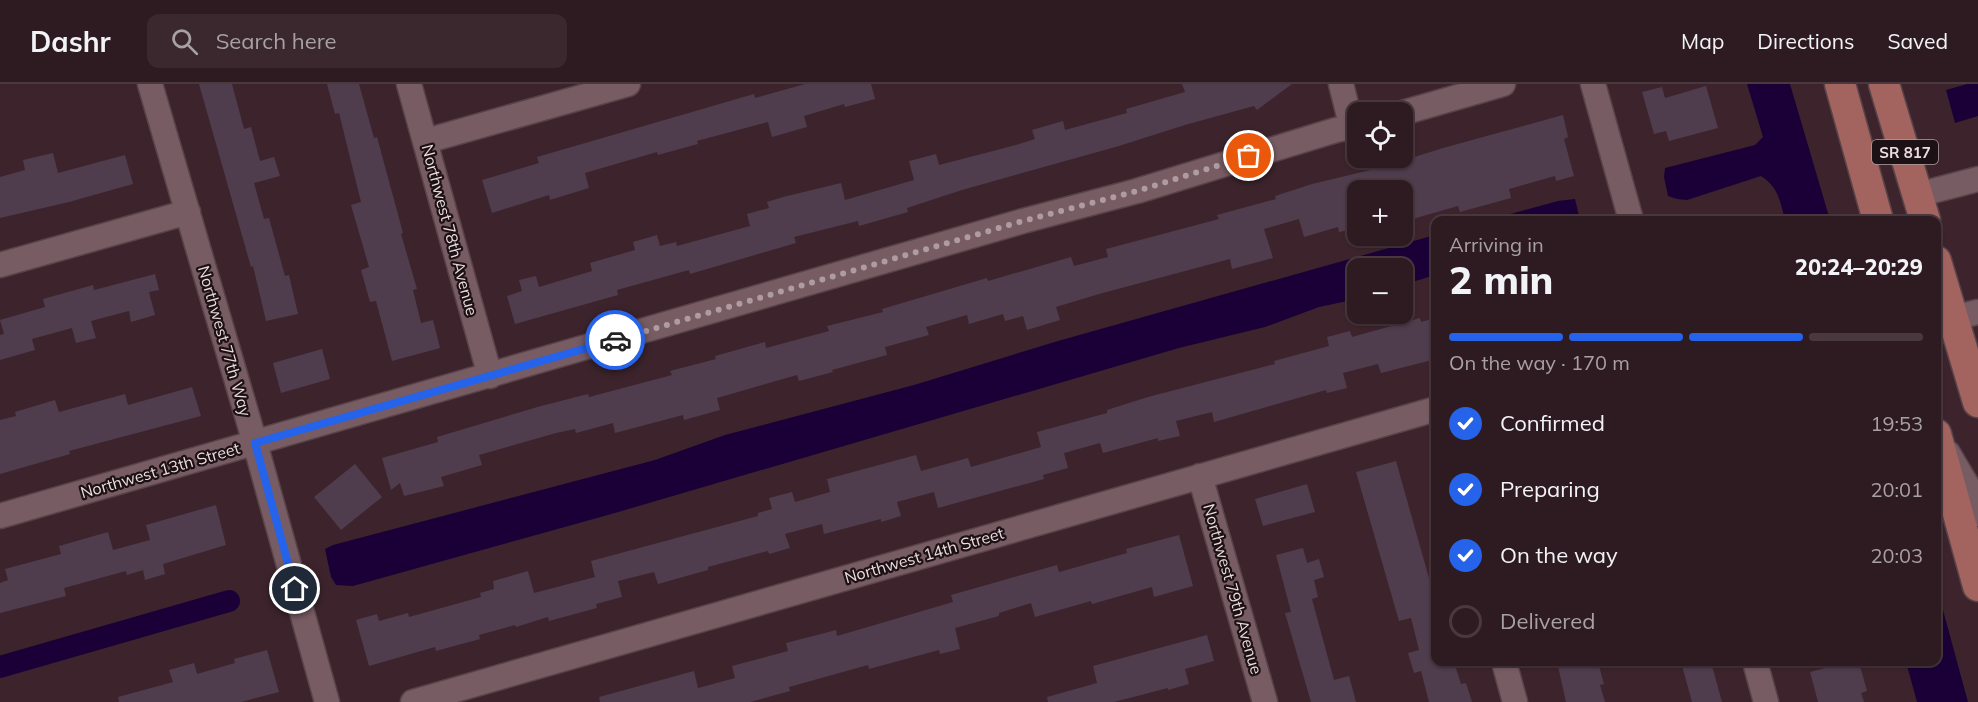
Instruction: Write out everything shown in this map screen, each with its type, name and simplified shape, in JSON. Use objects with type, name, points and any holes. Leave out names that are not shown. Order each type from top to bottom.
[{"type":"main road","name":"SR 817","points":[[1840,84],[1877,216]]},
{"type":"main road","name":"SR 817","points":[[1884,84],[1921,208]]},
{"type":"main road","points":[[1941,270],[1966,315],[1977,396]]},
{"type":"main road","points":[[1941,451],[1978,586]]},
{"type":"street","name":"Northwest 77th Way","points":[[150,84],[255,443],[327,702]]},
{"type":"street","name":"Northwest 78th Avenue","points":[[409,84],[490,376]]},
{"type":"street","points":[[426,141],[627,84]]},
{"type":"street","points":[[1341,84],[1347,102]]},
{"type":"street","points":[[1413,110],[1503,84]]},
{"type":"street","points":[[1593,84],[1630,216]]},
{"type":"street","name":"Northwest 13th Street","points":[[0,516],[1023,221],[1137,191],[1296,141],[1347,128]]},
{"type":"street","points":[[1921,208],[1978,179]]},
{"type":"street","points":[[0,265],[188,212]]},
{"type":"street","name":"Northwest 14th Street","points":[[413,702],[1200,476],[1431,417]]},
{"type":"street","points":[[1941,441],[1971,492],[1978,514]]},
{"type":"street","name":"Northwest 79th Avenue","points":[[1200,476],[1265,702]]},
{"type":"street","points":[[1505,666],[1515,702]]},
{"type":"street","points":[[1756,666],[1766,702]]},
{"type":"shaded area","points":[[1747,84],[1790,84],[1829,216],[1784,216],[1775,190],[1761,176],[1687,200],[1668,196],[1664,177],[1665,168],[1755,145],[1763,137]]},
{"type":"shaded area","points":[[1967,84],[1978,84],[1978,116],[1955,123],[1946,90]]},
{"type":"shaded area","points":[[1575,199],[1579,216],[1503,216],[1558,201]]},
{"type":"shaded area","points":[[1431,236],[1431,276],[1413,282],[1413,258],[1353,258],[1396,246],[1413,246],[1413,241]]},
{"type":"shaded area","points":[[1347,260],[1347,301],[1319,307],[1265,327],[1179,348],[608,515],[353,586],[336,585],[331,577],[325,549],[333,545],[655,460],[725,435],[914,385],[1058,341]]},
{"type":"shaded area","points":[[1941,603],[1968,702],[1917,702],[1907,666],[1941,666]]},
{"type":"building","points":[[199,84],[232,84],[244,129],[251,127],[260,161],[274,157],[280,176],[254,183],[264,219],[269,218],[285,276],[289,275],[298,314],[266,321],[253,266],[251,267]]},
{"type":"building","points":[[327,84],[359,84],[374,138],[377,137],[403,233],[401,234],[417,289],[413,290],[421,323],[433,320],[440,348],[392,361],[376,301],[370,302],[361,270],[369,267],[351,205],[361,202],[339,113],[335,114]]},
{"type":"building","points":[[805,84],[871,84],[875,99],[845,107],[844,104],[804,116],[807,127],[772,137],[768,122],[697,141],[698,144],[658,155],[657,152],[585,173],[589,188],[550,200],[549,195],[492,213],[482,180],[539,163],[537,157],[754,94],[755,98]]},
{"type":"building","points":[[1182,84],[1292,84],[1257,110],[1254,106],[1185,125],[962,190],[907,208],[908,212],[859,226],[858,221],[794,237],[796,243],[690,274],[689,270],[617,290],[618,295],[515,324],[507,296],[522,291],[519,280],[536,276],[539,287],[592,271],[590,263],[635,250],[633,242],[657,235],[660,246],[676,242],[677,246],[750,226],[747,214],[769,208],[767,202],[783,197],[841,183],[845,200],[914,180],[909,161],[936,154],[939,165],[1016,145],[1035,139],[1032,130],[1063,121],[1065,130],[1127,113],[1126,109],[1185,92]]},
{"type":"building","points":[[1706,86],[1718,128],[1669,141],[1666,131],[1654,134],[1642,92],[1662,87],[1665,98]]},
{"type":"building","points":[[1563,115],[1568,137],[1564,139],[1574,176],[1556,181],[1555,176],[1509,189],[1511,198],[1460,212],[1458,206],[1413,219],[1413,180],[1347,180],[1347,230],[1339,232],[1338,227],[1304,237],[1299,219],[1264,229],[1273,258],[1232,269],[1230,259],[1099,294],[1056,307],[1060,320],[1027,330],[1023,316],[1005,321],[1003,314],[969,324],[967,315],[926,327],[929,335],[885,347],[887,355],[799,381],[797,375],[717,398],[720,410],[684,420],[683,415],[615,433],[613,423],[576,433],[575,429],[556,433],[479,455],[482,465],[441,477],[444,486],[404,496],[400,483],[391,490],[382,458],[438,442],[437,437],[541,406],[588,394],[589,397],[672,375],[670,371],[716,359],[715,356],[765,342],[766,348],[829,331],[827,326],[883,312],[882,309],[987,278],[988,281],[1071,257],[1074,266],[1108,257],[1106,249],[1219,219],[1217,215],[1276,199],[1275,196],[1312,184],[1379,168],[1413,168],[1413,158]]},
{"type":"building","points":[[53,153],[58,173],[125,155],[133,184],[0,218],[0,177],[25,170],[23,160]]},
{"type":"building","points":[[155,274],[159,290],[149,292],[155,315],[131,322],[129,311],[91,321],[96,338],[76,343],[72,328],[32,339],[35,350],[0,360],[0,335],[4,334],[0,320],[45,307],[43,299],[93,285],[94,290]]},
{"type":"building","points":[[1420,318],[1421,322],[1431,319],[1431,360],[1381,373],[1378,364],[1343,373],[1347,388],[1327,393],[1326,390],[1214,422],[1212,412],[1176,421],[1180,436],[1158,441],[1158,438],[1103,453],[1100,443],[1064,453],[1068,468],[1043,475],[1044,479],[938,508],[934,492],[897,502],[901,516],[881,522],[881,519],[824,534],[822,524],[785,534],[790,548],[769,554],[768,551],[708,567],[708,570],[658,584],[654,572],[618,581],[622,597],[596,604],[597,608],[549,621],[548,617],[516,627],[515,625],[479,635],[480,639],[436,651],[435,647],[369,666],[356,620],[377,614],[379,621],[408,613],[409,617],[481,597],[480,593],[494,589],[493,581],[528,571],[534,593],[595,577],[591,561],[758,516],[758,513],[772,509],[769,498],[792,492],[795,502],[830,492],[827,479],[916,455],[921,471],[968,458],[971,467],[1041,447],[1037,432],[1107,413],[1107,410],[1148,397],[1275,364],[1274,361],[1329,346],[1327,337],[1350,331],[1352,337],[1399,324],[1413,324],[1413,320]]},
{"type":"building","points":[[322,349],[330,379],[281,393],[273,363]]},
{"type":"building","points":[[192,387],[201,416],[69,451],[70,454],[0,474],[0,420],[16,416],[15,412],[55,400],[59,412],[125,394],[128,405]]},
{"type":"building","points":[[1396,461],[1431,585],[1431,666],[1455,666],[1461,684],[1466,683],[1472,702],[1429,702],[1421,671],[1414,673],[1408,653],[1419,650],[1411,618],[1399,621],[1356,472]]},
{"type":"building","points":[[355,464],[382,497],[341,530],[314,497]]},
{"type":"building","points":[[1307,484],[1315,512],[1263,526],[1255,499]]},
{"type":"building","points":[[216,505],[226,545],[163,564],[165,574],[145,580],[143,570],[127,575],[126,571],[64,588],[66,596],[0,613],[0,583],[8,580],[5,569],[61,554],[59,546],[108,532],[113,550],[150,540],[146,525]]},
{"type":"building","points":[[1179,535],[1193,586],[1154,597],[1152,587],[1035,617],[1031,603],[999,613],[999,616],[955,628],[960,649],[940,654],[939,650],[869,669],[868,665],[789,687],[790,691],[750,702],[600,702],[599,697],[694,671],[698,688],[735,678],[732,666],[788,651],[786,643],[836,630],[837,636],[953,602],[951,595],[1057,565],[1059,572],[1127,553],[1126,549]]},
{"type":"building","points":[[1303,548],[1307,563],[1319,559],[1324,577],[1314,580],[1318,597],[1312,599],[1334,680],[1349,676],[1356,702],[1311,702],[1285,613],[1291,612],[1276,555]]},
{"type":"building","points":[[1207,635],[1214,661],[1185,669],[1189,684],[1114,702],[1048,702],[1047,697],[1097,683],[1093,666]]},
{"type":"building","points":[[267,650],[279,692],[241,702],[119,702],[118,697],[173,682],[169,670],[194,663],[197,674],[235,663],[234,659]]},
{"type":"building","points":[[1558,666],[1599,666],[1604,684],[1600,685],[1605,702],[1566,702]]},
{"type":"building","points":[[1682,666],[1712,666],[1722,702],[1692,702]]},
{"type":"building","points":[[1832,666],[1860,666],[1867,691],[1861,693],[1864,702],[1818,702],[1810,672]]},
{"type":"waterway","points":[[0,667],[229,601]]},
{"type":"way so far","points":[[615,340],[1023,221],[1137,191],[1249,156]]},
{"type":"route","points":[[295,589],[255,443],[615,340]]}]
